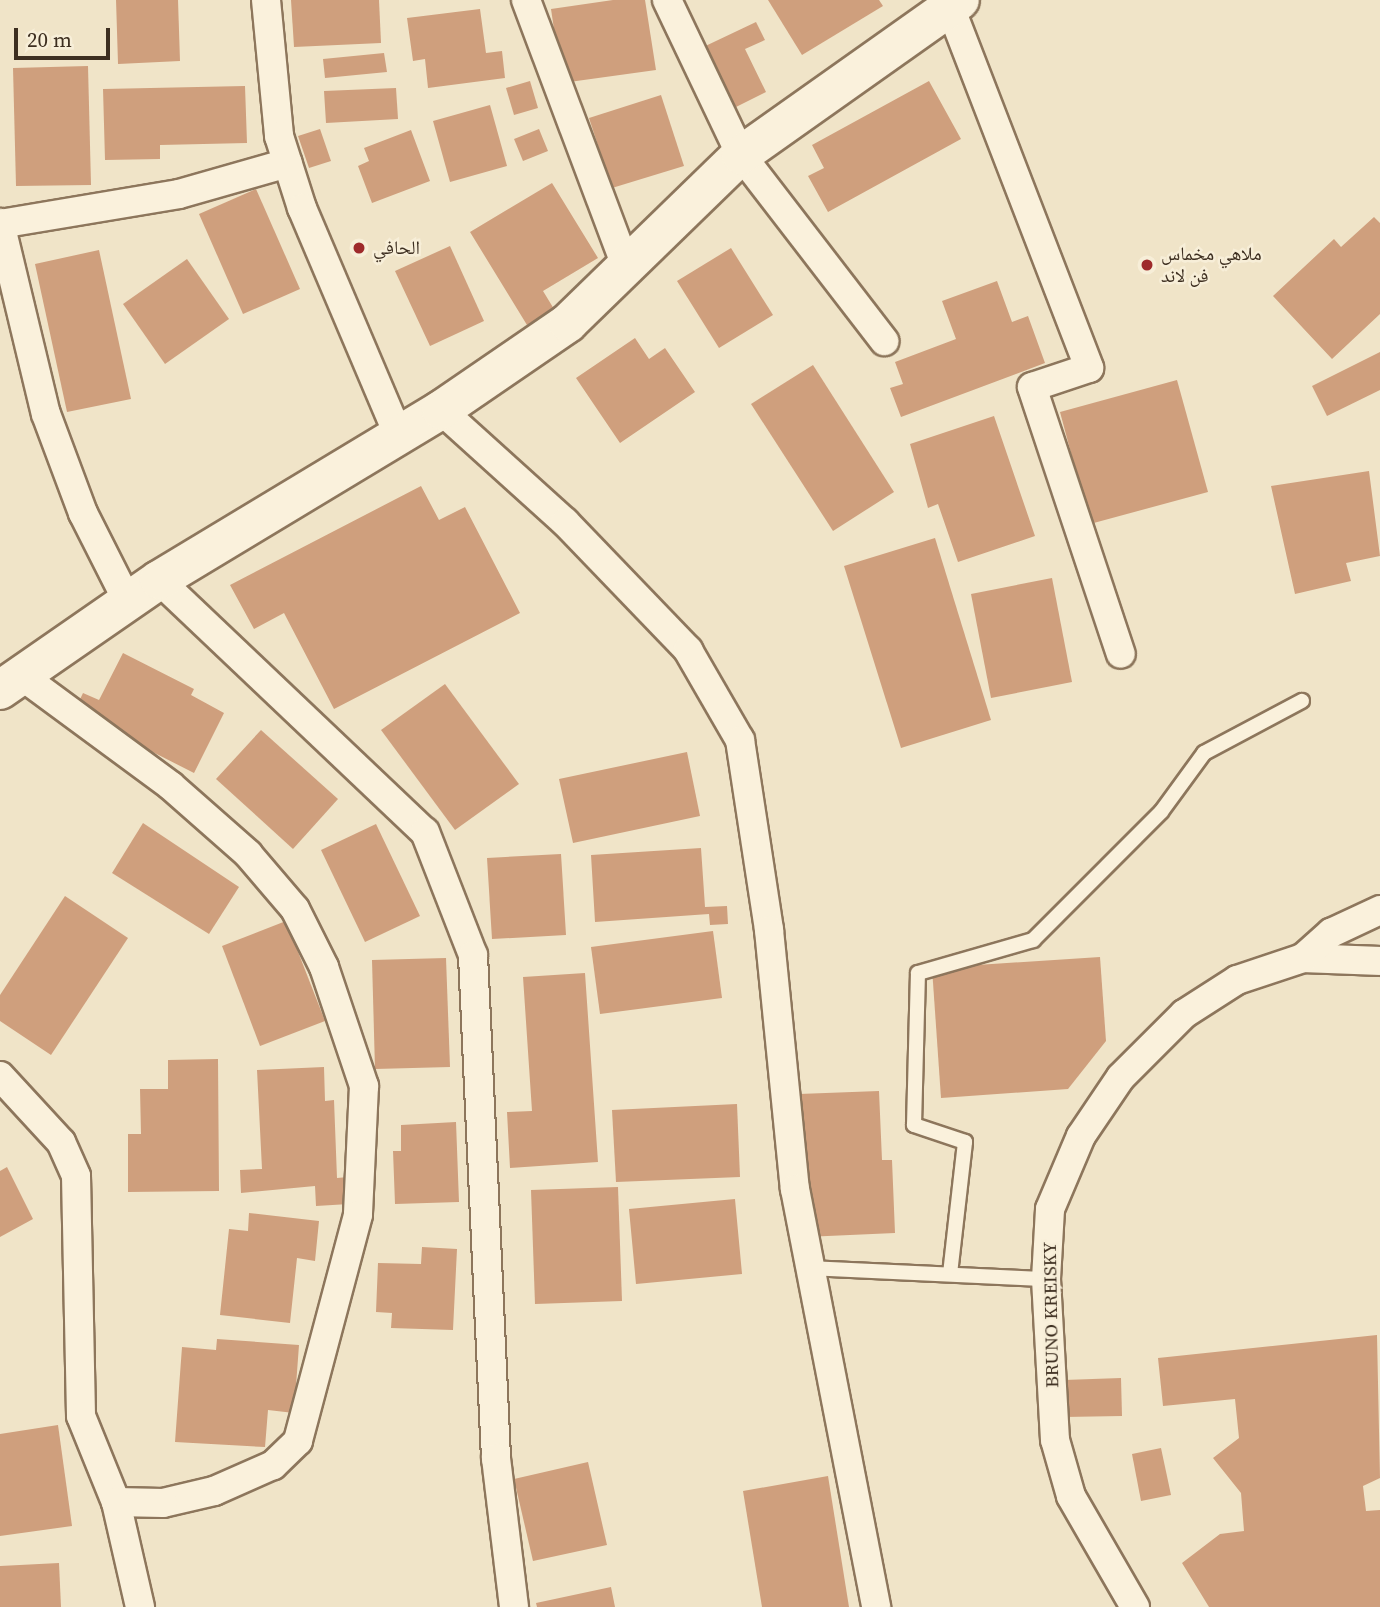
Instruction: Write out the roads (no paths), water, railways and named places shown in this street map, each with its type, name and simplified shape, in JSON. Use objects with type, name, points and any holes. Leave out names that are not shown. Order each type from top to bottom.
[{"type":"street","points":[[266,0],[271,78],[288,163],[354,337],[397,432]]},
{"type":"street","points":[[526,0],[625,264]]},
{"type":"street","points":[[667,0],[741,155],[884,341]]},
{"type":"street","points":[[116,1502],[163,1503],[214,1491],[273,1465],[298,1441],[358,1215],[364,1086],[324,967],[295,909],[248,854],[171,786],[11,683],[159,580],[397,432],[441,410],[568,323],[625,264],[741,155],[955,3],[1089,368],[1032,387],[1121,654]]},
{"type":"street","points":[[128,602],[83,513],[46,414],[0,223],[179,194],[288,163]]},
{"type":"street","points":[[441,410],[565,522],[688,650],[740,740],[810,1268],[876,1607]]},
{"type":"street","points":[[159,580],[425,832],[473,955],[496,1458],[514,1607]]},
{"type":"street","points":[[1303,958],[1331,933],[1380,910]]},
{"type":"street","points":[[1303,958],[1380,961]]},
{"type":"street","name":"BRUNO KREISKY","points":[[1135,1607],[1071,1496],[1055,1440],[1046,1279],[1050,1209],[1081,1136],[1121,1077],[1184,1014],[1226,986],[1303,958]]},
{"type":"street","points":[[0,1076],[61,1142],[76,1176],[81,1416],[116,1502],[140,1607]]},
{"type":"lane","points":[[950,1274],[965,1142],[914,1125],[918,973],[1033,940],[1161,812],[1204,753],[1302,701]]},
{"type":"lane","points":[[810,1268],[1046,1279]]},
{"type":"place","name":"الحافي","points":[[359,248]]},
{"type":"place","name":"ملاهي مخماس فن لاند","points":[[1147,265]]}]
